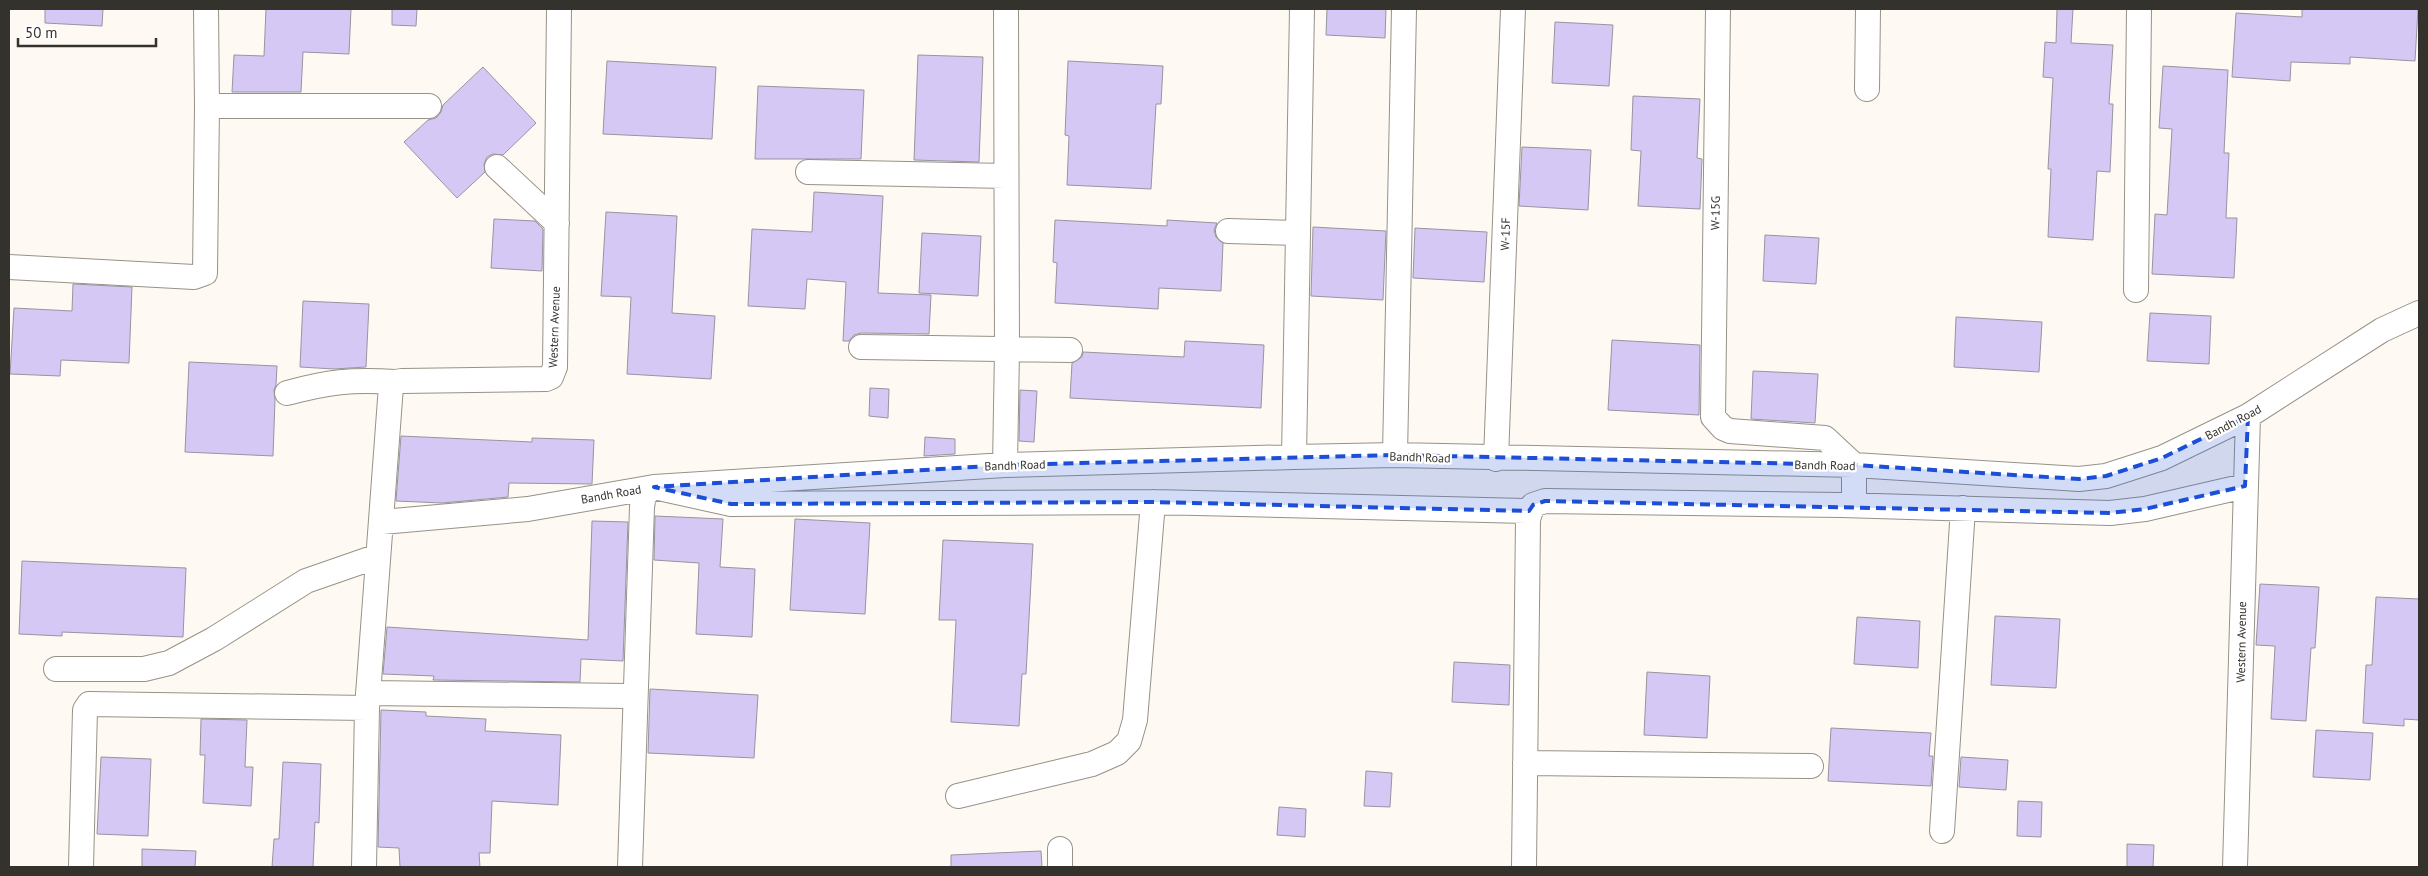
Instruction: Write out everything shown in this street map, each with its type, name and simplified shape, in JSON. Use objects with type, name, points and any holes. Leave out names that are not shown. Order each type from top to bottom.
[{"type":"street","points":[[9,267],[201,276],[206,267],[206,9]]},
{"type":"street","name":"Western Avenue","points":[[395,382],[551,377],[555,367],[559,9]]},
{"type":"street","points":[[1005,464],[1007,350],[1006,9]]},
{"type":"street","points":[[1294,457],[1302,9]]},
{"type":"street","points":[[1395,455],[1404,9]]},
{"type":"street","name":"W-15F","points":[[1496,459],[1514,9]]},
{"type":"street","name":"W-15G","points":[[1718,9],[1713,417],[1723,428],[1730,431],[1825,438],[1854,466]]},
{"type":"street","points":[[1868,9],[1868,89]]},
{"type":"street","points":[[2136,290],[2140,9]]},
{"type":"street","points":[[207,106],[429,106]]},
{"type":"street","points":[[497,167],[557,223]]},
{"type":"street","points":[[808,172],[1006,176]]},
{"type":"street","points":[[1228,231],[1298,233]]},
{"type":"street","name":"Bandh Road","points":[[382,522],[528,508],[654,487],[1005,464],[1395,455],[1496,459],[1854,466],[2079,479],[2106,476],[2162,458],[2248,416],[2382,330],[2419,313]]},
{"type":"street","points":[[861,347],[1070,350]]},
{"type":"street","points":[[287,393],[329,382],[350,380],[395,382],[390,392],[368,701],[364,867]]},
{"type":"street","name":"Western Avenue","points":[[2235,867],[2248,416]]},
{"type":"street","points":[[1854,466],[1854,505]]},
{"type":"street","points":[[1524,867],[1529,511],[1532,505],[1545,501],[1854,505],[2110,513],[2145,509],[2245,486]]},
{"type":"street","points":[[630,867],[642,507],[644,495],[654,487],[731,504],[1153,502],[1529,511]]},
{"type":"street","points":[[958,796],[1092,764],[1117,753],[1129,741],[1135,720],[1153,502]]},
{"type":"street","points":[[1942,830],[1964,508]]},
{"type":"street","points":[[56,669],[144,669],[169,663],[214,639],[306,581],[378,556]]},
{"type":"street","points":[[81,867],[85,710],[89,704],[628,696],[635,693]]},
{"type":"street","points":[[1525,763],[1811,766]]},
{"type":"highlighted area","points":[[2248,416],[2245,486],[2145,509],[2110,513],[1545,501],[1533,505],[1529,511],[1153,502],[731,504],[654,487],[1005,465],[1395,455],[1854,465],[2079,479],[2106,476],[2162,458]]},
{"type":"building","points":[[45,9],[103,9],[102,26],[45,23]]},
{"type":"building","points":[[266,9],[351,9],[349,54],[303,52],[301,92],[232,92],[234,55],[264,56]]},
{"type":"building","points":[[392,9],[417,9],[416,26],[392,25]]},
{"type":"building","points":[[1327,9],[1386,9],[1385,38],[1326,35]]},
{"type":"building","points":[[2057,9],[2073,9],[2071,43],[2113,45],[2109,104],[2113,104],[2110,172],[2097,171],[2093,240],[2048,237],[2051,169],[2048,169],[2053,78],[2043,77],[2045,42],[2056,43]]},
{"type":"building","points":[[2302,9],[2418,9],[2415,61],[2350,57],[2350,64],[2291,62],[2290,81],[2232,77],[2236,13],[2302,17]]},
{"type":"building","points":[[1555,22],[1613,25],[1609,86],[1552,83]]},
{"type":"building","points":[[918,55],[983,57],[979,162],[914,160]]},
{"type":"building","points":[[607,61],[716,67],[712,139],[603,134]]},
{"type":"building","points":[[1068,61],[1163,66],[1161,104],[1156,104],[1151,189],[1067,185],[1069,136],[1065,135]]},
{"type":"building","points":[[2163,66],[2228,70],[2224,153],[2229,153],[2226,218],[2237,218],[2234,278],[2152,274],[2155,214],[2167,215],[2172,129],[2159,128]]},
{"type":"building","points":[[483,67],[536,123],[503,155],[493,154],[487,157],[484,164],[485,172],[457,198],[404,142],[428,120],[436,118],[441,112],[443,105]]},
{"type":"building","points":[[758,86],[864,90],[861,159],[755,159]]},
{"type":"building","points":[[1633,96],[1700,99],[1697,158],[1702,159],[1700,209],[1638,206],[1641,151],[1631,150]]},
{"type":"building","points":[[1522,147],[1591,150],[1588,210],[1519,206]]},
{"type":"building","points":[[814,192],[883,196],[878,293],[931,295],[929,334],[861,333],[854,335],[849,341],[843,341],[846,282],[807,279],[805,309],[748,306],[752,229],[812,232]]},
{"type":"building","points":[[606,212],[677,216],[672,313],[715,316],[711,379],[627,374],[631,297],[601,296]]},
{"type":"building","points":[[494,219],[535,221],[543,229],[542,271],[491,268]]},
{"type":"building","points":[[1055,220],[1167,226],[1167,220],[1217,223],[1214,230],[1216,237],[1223,243],[1221,291],[1159,288],[1158,309],[1055,303],[1057,263],[1053,262]]},
{"type":"building","points":[[1313,227],[1386,231],[1383,300],[1311,296]]},
{"type":"building","points":[[1415,228],[1487,232],[1484,282],[1413,278]]},
{"type":"building","points":[[922,233],[981,236],[978,296],[919,293]]},
{"type":"building","points":[[1765,235],[1819,238],[1816,284],[1763,281]]},
{"type":"building","points":[[73,284],[132,287],[129,363],[61,360],[60,376],[10,374],[14,308],[72,311]]},
{"type":"building","points":[[303,301],[369,304],[366,367],[334,369],[300,367]]},
{"type":"building","points":[[2150,313],[2211,316],[2209,364],[2147,361]]},
{"type":"building","points":[[1956,317],[2042,322],[2039,372],[1954,367]]},
{"type":"building","points":[[1612,340],[1700,345],[1699,415],[1608,410]]},
{"type":"building","points":[[1185,341],[1264,345],[1261,408],[1070,398],[1072,363],[1082,357],[1083,352],[1184,357]]},
{"type":"building","points":[[189,362],[277,366],[274,390],[273,456],[185,452]]},
{"type":"building","points":[[1753,371],[1818,374],[1815,423],[1751,419]]},
{"type":"building","points":[[870,388],[889,389],[888,418],[869,416]]},
{"type":"building","points":[[1020,390],[1037,391],[1034,442],[1019,441]]},
{"type":"building","points":[[401,436],[532,442],[532,438],[594,440],[592,484],[509,483],[508,497],[442,503],[396,501]]},
{"type":"building","points":[[925,437],[955,439],[955,454],[924,456]]},
{"type":"building","points":[[655,516],[723,519],[720,567],[755,569],[752,637],[696,634],[699,563],[654,560]]},
{"type":"building","points":[[795,519],[870,523],[865,614],[790,610]]},
{"type":"building","points":[[592,521],[628,522],[623,661],[581,659],[580,682],[433,680],[434,676],[383,674],[387,627],[588,640]]},
{"type":"building","points":[[943,540],[1033,544],[1026,674],[1022,674],[1019,726],[951,722],[956,620],[939,620]]},
{"type":"building","points":[[22,561],[186,568],[183,637],[62,632],[62,636],[19,634]]},
{"type":"building","points":[[2260,584],[2319,587],[2315,648],[2311,648],[2306,721],[2271,719],[2275,646],[2256,645]]},
{"type":"building","points":[[2376,597],[2419,599],[2419,720],[2404,719],[2404,726],[2363,723],[2366,665],[2372,665]]},
{"type":"building","points":[[1995,616],[2060,619],[2056,688],[1991,685]]},
{"type":"building","points":[[1857,617],[1920,621],[1918,668],[1854,664]]},
{"type":"building","points":[[1454,662],[1510,665],[1509,705],[1452,702]]},
{"type":"building","points":[[1647,672],[1710,676],[1707,738],[1644,735]]},
{"type":"building","points":[[650,689],[758,695],[754,758],[648,753]]},
{"type":"building","points":[[381,710],[426,712],[426,716],[486,719],[485,731],[561,735],[558,805],[492,801],[490,853],[479,853],[480,867],[400,867],[399,848],[378,847]]},
{"type":"building","points":[[201,719],[247,720],[245,767],[253,767],[251,806],[203,803],[205,755],[200,755]]},
{"type":"building","points":[[1831,728],[1931,733],[1929,756],[1933,756],[1931,786],[1828,781]]},
{"type":"building","points":[[2316,730],[2373,733],[2370,780],[2313,777]]},
{"type":"building","points":[[101,757],[151,759],[148,836],[97,834]]},
{"type":"building","points":[[1961,757],[2008,760],[2006,790],[1959,787]]},
{"type":"building","points":[[283,762],[321,764],[319,823],[315,822],[313,867],[272,867],[274,839],[279,839]]},
{"type":"building","points":[[1366,771],[1392,773],[1390,807],[1364,806]]},
{"type":"building","points":[[2018,801],[2042,802],[2041,837],[2017,836]]},
{"type":"building","points":[[1279,807],[1306,809],[1305,837],[1277,835]]},
{"type":"building","points":[[2127,844],[2154,845],[2153,867],[2127,867]]},
{"type":"building","points":[[142,849],[196,851],[195,867],[142,867]]},
{"type":"building","points":[[1041,851],[1042,867],[951,867],[951,855]]}]
